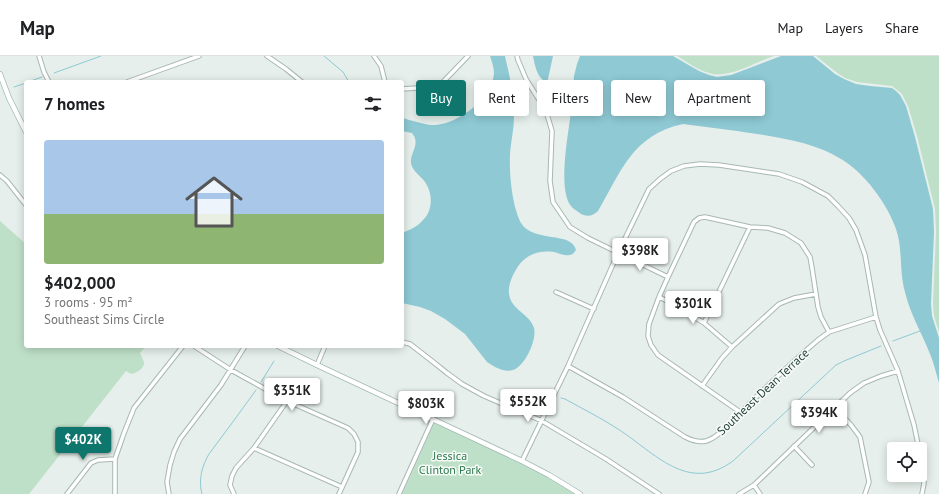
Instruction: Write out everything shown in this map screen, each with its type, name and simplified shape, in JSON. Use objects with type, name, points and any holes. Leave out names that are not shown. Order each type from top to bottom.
[{"type":"street","points":[[39,56],[48,80]]},
{"type":"street","points":[[133,80],[199,56]]},
{"type":"street","points":[[267,56],[300,80]]},
{"type":"street","points":[[374,56],[381,66],[384,80]]},
{"type":"street","points":[[404,89],[432,87],[443,82],[468,56]]},
{"type":"street","points":[[517,56],[526,79],[546,111],[552,131],[550,181],[553,202],[570,227],[588,238],[668,277]]},
{"type":"street","points":[[0,74],[9,98],[24,128]]},
{"type":"street","points":[[522,461],[568,366],[618,253],[649,190],[671,171],[684,166],[700,164],[719,165],[779,174],[802,182],[828,196],[849,218],[856,230],[866,256],[876,317],[880,330],[898,371],[918,442]]},
{"type":"street","points":[[0,175],[7,181],[24,202]]},
{"type":"street","points":[[740,412],[658,355],[651,346],[648,336],[648,324],[694,222],[699,218],[705,217],[750,227],[768,228],[785,233],[801,243],[810,257],[818,307],[821,317],[829,332]]},
{"type":"street","points":[[704,323],[750,227]]},
{"type":"street","points":[[556,292],[594,309]]},
{"type":"street","points":[[702,386],[722,358],[732,347],[779,304],[794,298],[816,294]]},
{"type":"street","points":[[659,297],[704,323],[732,347]]},
{"type":"street","name":"Southeast Dean Terrace","points":[[568,366],[623,397],[685,437],[696,442],[705,442],[723,430],[740,412],[818,340],[829,332],[876,317]]},
{"type":"street","points":[[404,342],[410,344],[462,384],[484,396],[542,420],[606,459],[659,494]]},
{"type":"street","points":[[114,494],[115,459],[134,408],[181,348]]},
{"type":"street","points":[[197,348],[231,370],[287,401],[348,428],[354,434],[358,442],[358,452],[340,494]]},
{"type":"street","points":[[169,494],[167,482],[170,465],[180,439],[212,398],[244,348]]},
{"type":"street","points":[[282,348],[522,461],[580,494]]},
{"type":"street","points":[[317,365],[324,348]]},
{"type":"street","points":[[739,494],[754,485],[850,393],[864,383],[898,371]]},
{"type":"street","points":[[234,494],[230,485],[236,468],[254,448],[287,401]]},
{"type":"street","points":[[835,408],[851,424],[860,436],[869,482],[865,494]]},
{"type":"street","points":[[399,494],[433,419]]},
{"type":"street","points":[[794,446],[812,465]]},
{"type":"street","points":[[254,448],[342,487]]},
{"type":"street","points":[[67,494],[91,463],[98,460],[115,459]]},
{"type":"street","points":[[922,494],[924,482]]},
{"type":"street","points":[[754,485],[760,494]]},
{"type":"green space","points":[[677,56],[774,56],[734,72],[717,74],[701,70]]},
{"type":"green space","points":[[816,56],[939,56],[939,332],[934,316],[933,304],[936,232],[935,209],[908,106],[902,94],[892,86],[857,82],[845,78]]},
{"type":"green space","points":[[0,221],[24,242],[24,348],[144,348],[140,353],[144,362],[143,367],[137,372],[131,374],[126,371],[29,494],[0,494]]},
{"type":"green space","name":"Jessica Clinton Park","points":[[434,423],[527,465],[575,494],[402,494]]},
{"type":"water","points":[[490,56],[505,56],[510,80],[493,80],[494,72]]},
{"type":"water","points":[[533,56],[553,56],[548,80],[543,80],[541,78],[536,68]]},
{"type":"water","points":[[580,56],[673,56],[699,71],[717,77],[731,75],[781,56],[813,56],[835,74],[844,79],[856,84],[892,88],[896,91],[906,106],[933,209],[934,232],[931,304],[932,316],[939,338],[939,383],[927,346],[907,300],[902,277],[898,237],[892,220],[874,190],[858,172],[850,165],[830,153],[818,148],[777,137],[683,124],[666,129],[651,137],[640,146],[622,169],[596,213],[590,216],[585,216],[572,207],[568,201],[566,193],[564,172],[570,116],[603,116],[603,80],[574,80]]},
{"type":"water","points":[[474,106],[474,116],[514,116],[510,153],[510,170],[513,199],[521,223],[534,233],[560,238],[567,241],[573,244],[576,250],[570,255],[554,252],[532,254],[520,263],[515,271],[509,287],[510,299],[532,323],[534,328],[534,339],[526,358],[517,368],[510,371],[500,369],[487,362],[465,334],[445,319],[431,311],[404,303],[404,232],[419,224],[429,212],[431,196],[428,186],[412,166],[411,159],[416,141],[412,133],[404,131],[404,119],[424,124],[436,125],[466,116],[466,113]]},
{"type":"waterway","points":[[54,73],[101,56]]},
{"type":"waterway","points":[[324,56],[343,72],[348,80]]},
{"type":"waterway","points":[[34,80],[42,77]]},
{"type":"waterway","points":[[14,87],[24,84]]},
{"type":"waterway","points":[[893,341],[920,331]]},
{"type":"waterway","points":[[561,398],[599,417],[672,466],[687,472],[701,473],[717,470],[733,461],[836,365],[881,346]]},
{"type":"waterway","points":[[261,382],[274,361]]},
{"type":"waterway","points":[[202,494],[200,484],[201,478],[203,468],[209,454],[256,390]]}]
